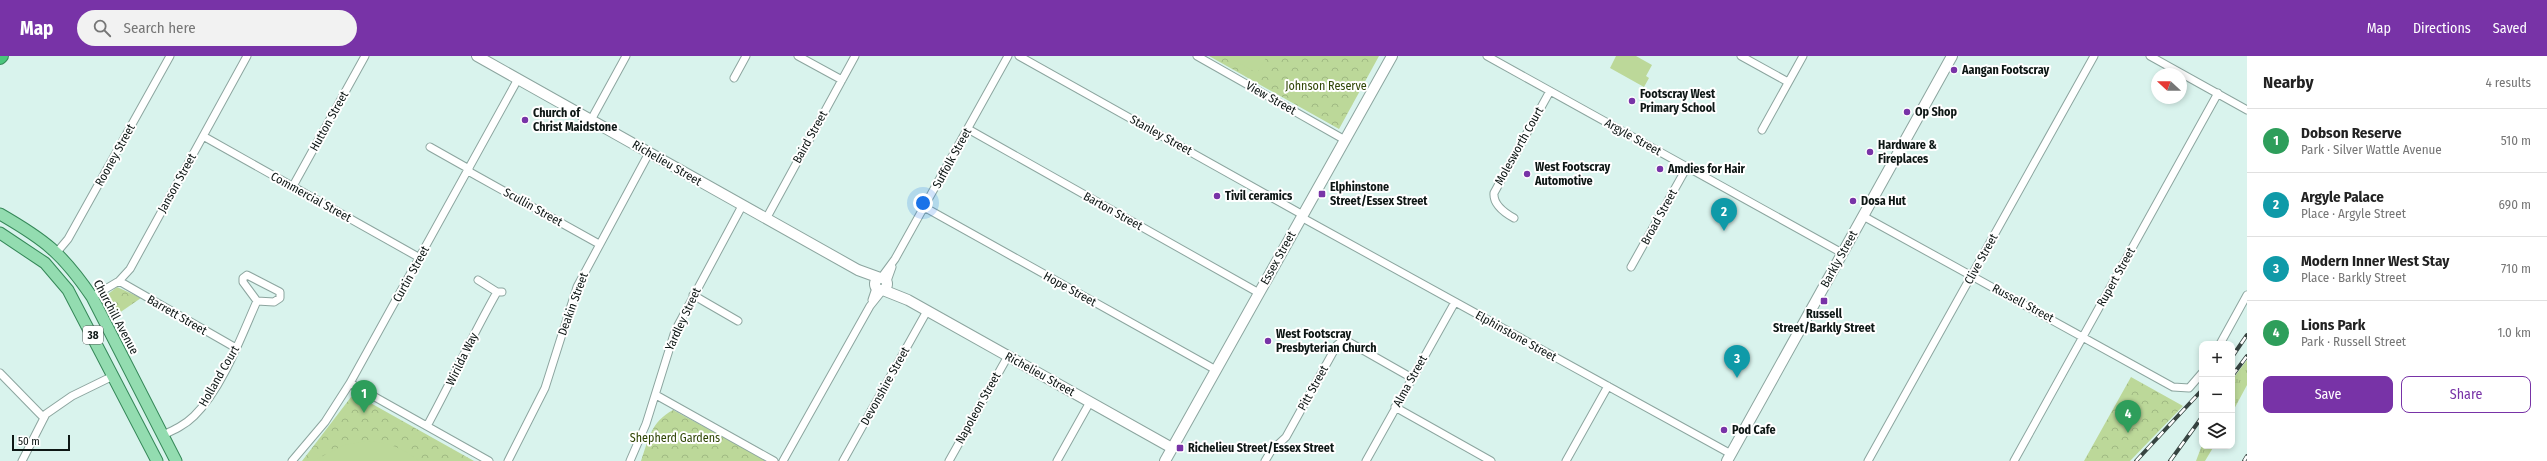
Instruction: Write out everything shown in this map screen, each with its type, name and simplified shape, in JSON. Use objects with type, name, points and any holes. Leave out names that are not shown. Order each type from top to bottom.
[{"type":"main road","name":"Churchill Avenue","points":[[0,214],[34,234],[57,252],[92,296],[176,461]]},
{"type":"main road","name":"38","points":[[0,233],[46,263],[60,279],[76,304],[155,458]]},
{"type":"main road","points":[[46,263],[57,252]]},
{"type":"main road","points":[[76,304],[92,296]]},
{"type":"main road","points":[[113,376],[128,369]]},
{"type":"main road","points":[[155,458],[169,448]]},
{"type":"street","name":"Rooney Street","points":[[57,252],[68,239],[170,56]]},
{"type":"street","name":"Janson Street","points":[[92,296],[119,281],[133,264],[247,56]]},
{"type":"street","name":"Hutton Street","points":[[293,186],[365,56]]},
{"type":"street","name":"Richelieu Street","points":[[477,56],[1172,448]]},
{"type":"street","points":[[591,120],[626,56]]},
{"type":"street","points":[[734,78],[746,56]]},
{"type":"street","points":[[798,56],[842,80]]},
{"type":"street","name":"Baird Street","points":[[766,219],[855,56]]},
{"type":"street","name":"Suffolk Street","points":[[783,461],[1008,56]]},
{"type":"street","name":"Stanley Street","points":[[1019,56],[1302,216]]},
{"type":"street","name":"View Street","points":[[1197,56],[1345,140]]},
{"type":"street","name":"Essex Street","points":[[1165,461],[1392,56]]},
{"type":"street","name":"Argyle Street","points":[[1487,56],[1842,253]]},
{"type":"street","points":[[1741,56],[1788,82]]},
{"type":"street","points":[[1762,130],[1803,56]]},
{"type":"street","name":"Barkly Street","points":[[1729,457],[1952,56]]},
{"type":"street","name":"Clive Street","points":[[1868,461],[2094,56]]},
{"type":"street","points":[[2150,56],[2247,110]]},
{"type":"street","name":"Curtin Street","points":[[292,461],[325,422],[350,384],[518,79]]},
{"type":"street","name":"Molesworth Court","points":[[1514,218],[1502,211],[1495,200],[1494,193],[1550,91]]},
{"type":"street","name":"Rupert Street","points":[[2014,461],[2218,94]]},
{"type":"street","name":"Barton Street","points":[[968,129],[1259,292]]},
{"type":"street","name":"Commercial Street","points":[[203,136],[420,258]]},
{"type":"street","name":"Scullin Street","points":[[430,147],[599,244]]},
{"type":"street","name":"Deakin Street","points":[[508,461],[545,388],[570,305],[599,244],[649,153]]},
{"type":"street","name":"Broad Street","points":[[1631,268],[1686,167]]},
{"type":"street","name":"Yardley Street","points":[[630,461],[646,424],[656,395],[670,344],[693,295],[742,206]]},
{"type":"street","name":"Hope Street","points":[[924,207],[1216,370]]},
{"type":"street","name":"Elphinstone Street","points":[[1302,216],[1608,386],[1729,457]]},
{"type":"street","name":"Russell Street","points":[[1863,216],[2173,387],[2184,389],[2193,385],[2199,377]]},
{"type":"street","points":[[247,275],[280,292],[281,295],[279,300],[274,302],[256,301],[243,282],[243,278],[247,275]]},
{"type":"street","name":"Wirilda Way","points":[[427,426],[449,386],[468,343],[500,292],[478,280]]},
{"type":"street","name":"Barrett Street","points":[[119,281],[236,348]]},
{"type":"street","points":[[693,295],[738,321]]},
{"type":"street","points":[[2222,341],[2247,295]]},
{"type":"street","name":"Holland Court","points":[[163,435],[186,423],[202,407],[236,348],[256,301]]},
{"type":"street","name":"Alma Street","points":[[1366,461],[1455,302]]},
{"type":"street","name":"Devonshire Street","points":[[843,461],[927,311]]},
{"type":"street","name":"Pitt Street","points":[[1265,461],[1271,451],[1286,437],[1339,342],[1347,341],[1412,378]]},
{"type":"street","name":"Napoleon Street","points":[[949,461],[1008,356]]},
{"type":"street","points":[[0,373],[43,417]]},
{"type":"street","points":[[22,461],[39,431],[43,417],[64,401],[113,376]]},
{"type":"street","points":[[350,384],[489,461]]},
{"type":"street","points":[[1566,461],[1608,386]]},
{"type":"street","points":[[656,395],[774,461]]},
{"type":"street","points":[[1057,461],[1090,402]]},
{"type":"street","points":[[1395,408],[1491,461]]},
{"type":"green space","name":"Johnson Reserve","points":[[1209,56],[1379,56],[1339,129]]},
{"type":"green space","points":[[1226,56],[1267,56],[1257,73]]},
{"type":"green space","points":[[1616,56],[1636,56],[1652,65],[1646,76],[1649,78],[1644,87],[1610,68]]},
{"type":"green space","points":[[117,287],[141,298],[109,320],[101,304],[102,299]]},
{"type":"green space","points":[[2247,360],[2247,385],[2235,407],[2235,377]]},
{"type":"green space","points":[[2131,377],[2183,406],[2130,461],[2084,461]]},
{"type":"green space","points":[[358,396],[474,461],[302,461],[351,397]]},
{"type":"green space","name":"Shepherd Gardens","points":[[673,410],[764,459],[764,461],[641,461],[655,425]]},
{"type":"green space","points":[[367,441],[394,446],[413,456],[419,461],[313,461],[344,445]]},
{"type":"green space","points":[[2200,449],[2212,449],[2205,461],[2196,461]]},
{"type":"railway","points":[[2235,353],[2247,335]]},
{"type":"railway","points":[[2235,372],[2247,356]]},
{"type":"railway","points":[[2136,461],[2199,393]]},
{"type":"railway","points":[[2170,461],[2199,421]]},
{"type":"railway","points":[[2244,461],[2247,456]]},
{"type":"place","name":"Aangan Footscray","points":[[1954,70]]},
{"type":"place","name":"Footscray West Primary School","points":[[1632,101]]},
{"type":"place","name":"Op Shop","points":[[1907,112]]},
{"type":"place","name":"Church of Christ Maidstone","points":[[525,120]]},
{"type":"place","name":"Hardware & Fireplaces","points":[[1870,152]]},
{"type":"place","name":"Amdies for Hair","points":[[1660,169]]},
{"type":"place","name":"West Footscray Automotive","points":[[1527,174]]},
{"type":"place","name":"Elphinstone Street/Essex Street","points":[[1322,194]]},
{"type":"place","name":"Tivil ceramics","points":[[1217,196]]},
{"type":"place","name":"Dosa Hut","points":[[1853,201]]},
{"type":"place","name":"Argyle Palace","points":[[1724,231]]},
{"type":"place","name":"Russell Street/Barkly Street","points":[[1824,301]]},
{"type":"place","name":"West Footscray Presbyterian Church","points":[[1268,341]]},
{"type":"place","name":"Modern Inner West Stay","points":[[1737,378]]},
{"type":"place","name":"Dobson Reserve","points":[[364,413]]},
{"type":"place","name":"Pod Cafe","points":[[1724,430]]},
{"type":"place","name":"Lions Park","points":[[2128,433]]},
{"type":"place","name":"Richelieu Street/Essex Street","points":[[1180,448]]}]
